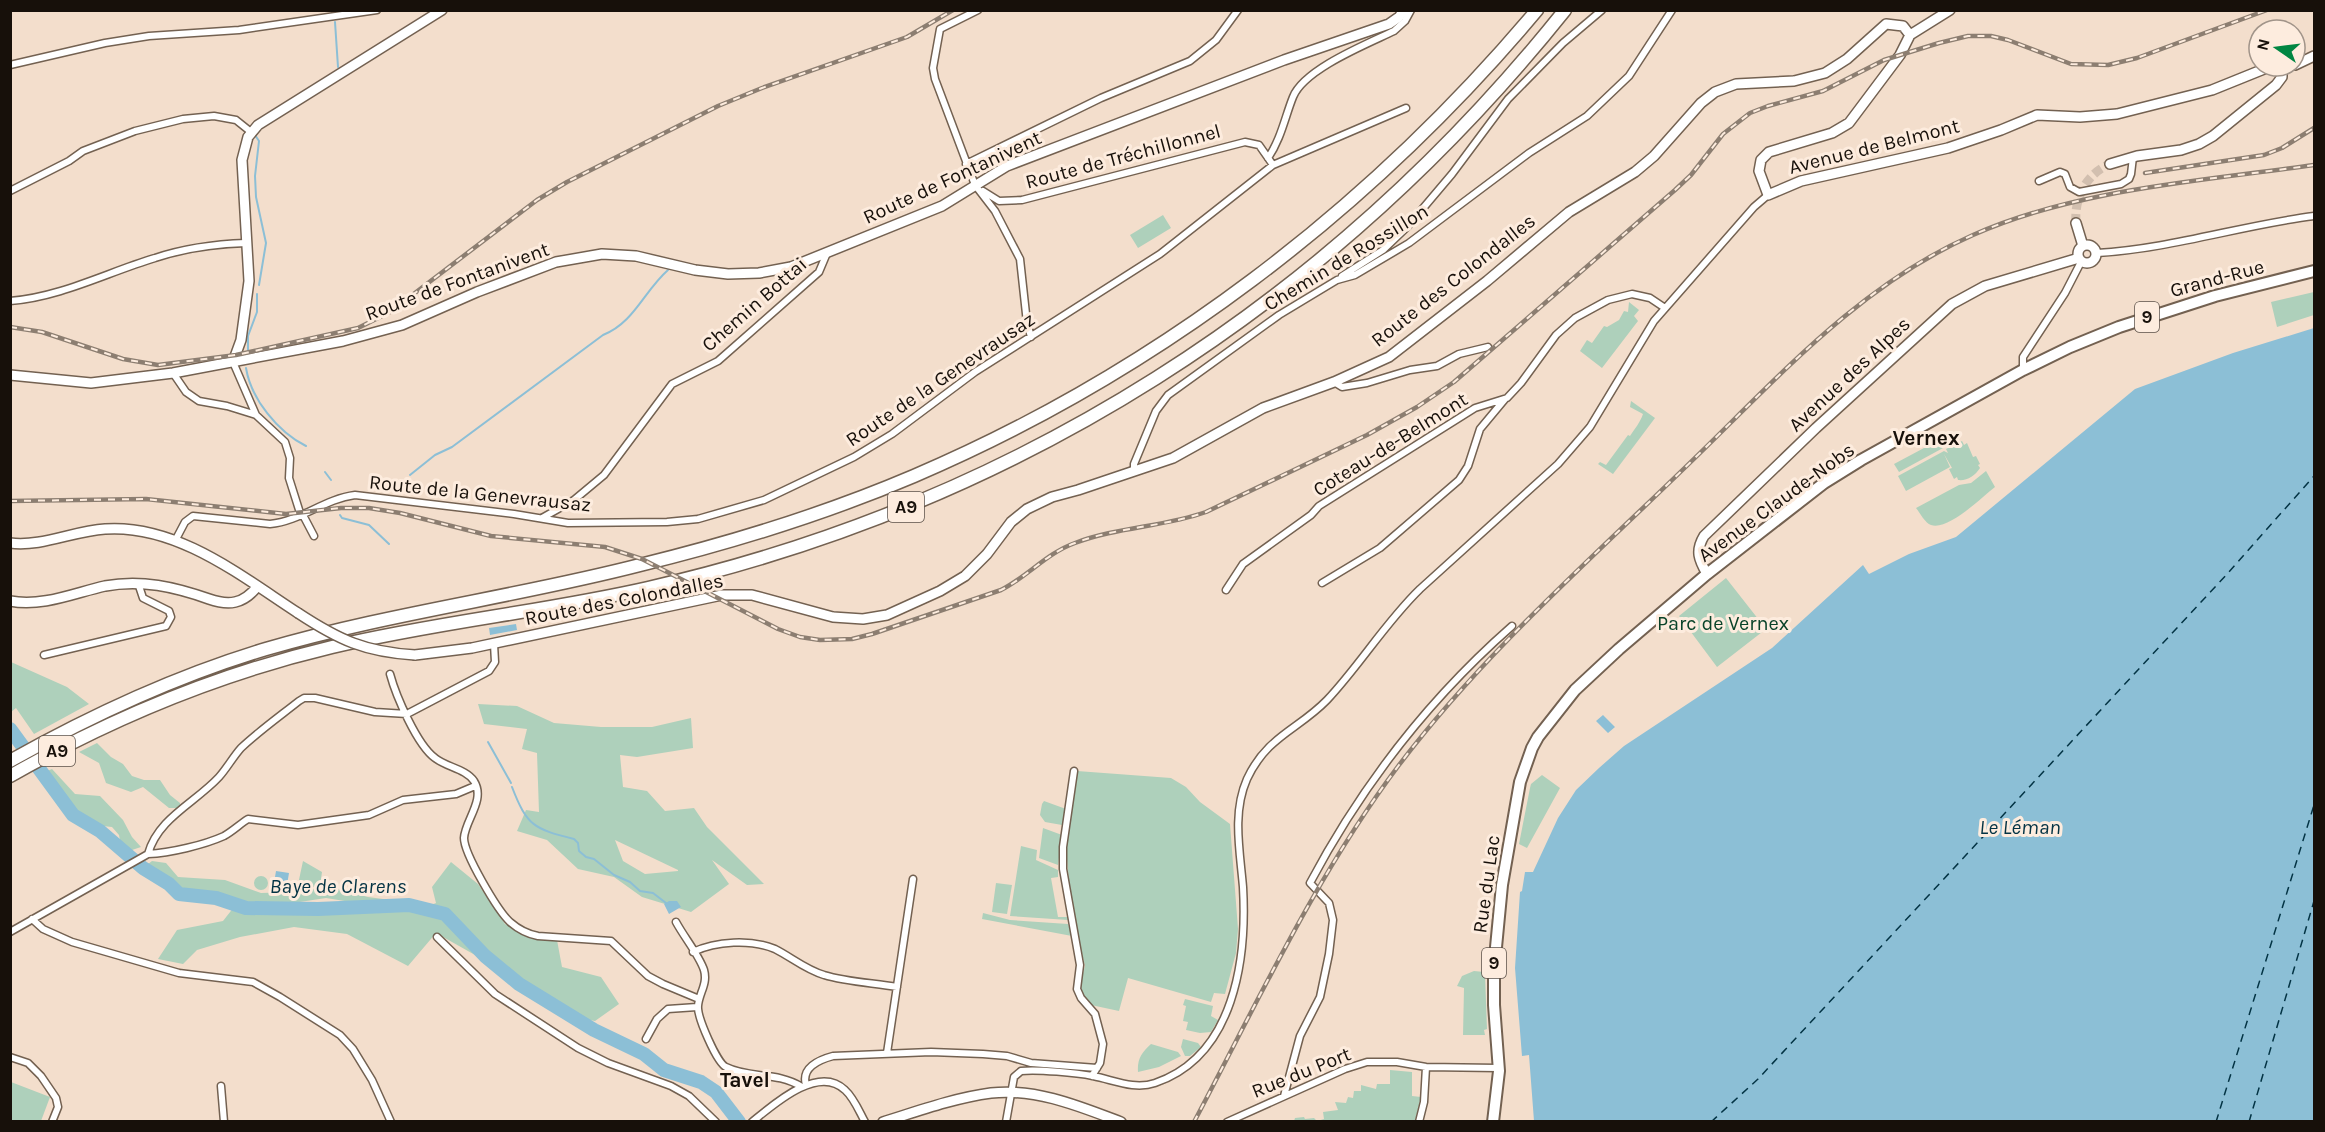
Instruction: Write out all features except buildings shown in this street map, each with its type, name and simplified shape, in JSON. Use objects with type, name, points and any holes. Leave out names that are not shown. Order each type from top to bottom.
[{"type":"highway","name":"A9","points":[[10,776],[69,744],[101,720],[194,674],[303,639],[368,623],[634,567],[756,534],[884,488],[993,439],[1062,403],[1156,348],[1222,304],[1285,256],[1346,206],[1426,132],[1488,67],[1537,10]]},
{"type":"highway","name":"A9","points":[[10,761],[66,730],[310,652],[408,631],[616,595],[763,558],[885,516],[995,468],[1136,391],[1204,348],[1302,276],[1385,205],[1451,141],[1506,82],[1565,10]]},
{"type":"highway","points":[[10,751],[66,730]]},
{"type":"highway","points":[[10,786],[69,744]]},
{"type":"main road","name":"Grand-Rue","points":[[2027,368],[2070,347],[2148,317],[2215,296],[2314,271]]},
{"type":"main road","name":"Avenue Claude-Nobs","points":[[1592,675],[1707,574],[1824,483],[1850,466],[2027,368]]},
{"type":"main road","name":"Rue du Lac","points":[[1493,1122],[1498,1068],[1494,962],[1502,885],[1520,783],[1532,748],[1546,724],[1575,690],[1592,675]]},
{"type":"street","points":[[10,65],[105,43],[149,36],[238,30],[377,10]]},
{"type":"street","points":[[314,536],[302,515],[289,478],[290,458],[285,442],[256,415],[233,362],[241,340],[249,291],[242,160],[244,148],[251,132],[258,125],[333,76],[442,10]]},
{"type":"street","points":[[978,10],[940,30],[933,68],[975,186],[999,219],[1020,259],[1027,323],[1031,337]]},
{"type":"street","points":[[966,164],[1101,98],[1190,61],[1216,40],[1238,10]]},
{"type":"street","name":"Route de Fontanivent","points":[[10,375],[89,383],[173,373],[343,341],[402,325],[477,292],[556,262],[602,254],[636,256],[695,270],[728,274],[759,273],[791,267],[942,206],[1007,166],[1284,60],[1389,24],[1404,10]]},
{"type":"street","points":[[1268,158],[1285,122],[1293,96],[1312,74],[1394,31],[1405,21],[1411,10]]},
{"type":"street","points":[[1337,280],[1383,250],[1408,226],[1452,174],[1508,99],[1563,42],[1602,10]]},
{"type":"street","name":"Chemin de Rossillon","points":[[1134,471],[1134,464],[1156,411],[1168,395],[1279,315],[1337,280],[1355,275],[1409,243],[1528,153],[1587,116],[1629,76],[1672,10]]},
{"type":"street","points":[[1768,195],[1759,171],[1764,156],[1769,152],[1832,134],[1849,123],[1900,55],[1910,35],[1950,10]]},
{"type":"street","name":"Route des Colondalles","points":[[10,543],[44,541],[85,531],[108,529],[153,534],[205,554],[327,631],[354,645],[370,650],[415,655],[453,652],[722,596],[752,595],[833,617],[863,619],[887,615],[940,591],[965,576],[987,554],[1011,522],[1027,509],[1052,497],[1173,458],[1263,408],[1334,382],[1389,357],[1487,281],[1569,212],[1635,172],[1654,156],[1701,104],[1715,92],[1736,84],[1794,81],[1825,73],[1847,59],[1886,24],[1903,26],[1910,35]]},
{"type":"street","name":"Avenue de Belmont","points":[[1011,1092],[1014,1077],[1021,1071],[1092,1076],[1136,1086],[1154,1083],[1193,1062],[1209,1045],[1221,1026],[1229,1006],[1242,955],[1244,916],[1238,815],[1246,781],[1255,764],[1279,737],[1326,702],[1402,606],[1558,464],[1590,427],[1635,351],[1665,308],[1754,207],[1768,195],[1801,181],[1948,148],[2037,115],[2080,117],[2116,114],[2212,90],[2247,76]]},
{"type":"street","points":[[2110,164],[2133,157],[2181,150],[2205,141],[2276,85],[2281,78]]},
{"type":"street","name":"Route de la Genevrausaz","points":[[176,541],[185,522],[193,516],[270,524],[289,521],[322,504],[355,495],[568,523],[667,522],[698,519],[764,500],[854,457],[892,434],[961,381],[1160,254],[1273,165],[1406,108]]},
{"type":"street","points":[[10,191],[69,161],[83,151],[135,130],[183,119],[214,116],[236,120],[251,132]]},
{"type":"street","name":"Route de Tréchillonnel","points":[[975,186],[999,201],[1022,200],[1236,143],[1254,143],[1259,146],[1273,165]]},
{"type":"street","points":[[2039,181],[2060,172],[2065,174],[2070,187],[2079,192],[2121,184],[2131,174],[2133,157]]},
{"type":"street","points":[[2097,253],[2130,250],[2314,216]]},
{"type":"street","points":[[2076,223],[2083,246]]},
{"type":"street","points":[[10,301],[36,299],[166,255],[204,246],[246,243]]},
{"type":"street","points":[[2083,246],[2091,246],[2097,253]]},
{"type":"street","points":[[2027,368],[2023,357],[2069,286],[2080,260],[2078,253],[2083,246]]},
{"type":"street","name":"Chemin Bottai","points":[[542,518],[574,500],[604,475],[672,384],[718,361],[819,272],[827,253]]},
{"type":"street","points":[[2080,260],[2087,264],[2093,262],[2097,253]]},
{"type":"street","name":"Avenue des Alpes","points":[[1707,574],[1698,555],[1704,536],[1948,308],[1984,286],[2080,260]]},
{"type":"street","points":[[1322,583],[1380,548],[1459,480],[1468,466],[1480,429],[1521,383],[1556,335],[1575,318],[1608,300],[1632,294],[1650,297],[1665,308]]},
{"type":"street","points":[[1334,382],[1342,387],[1437,366],[1459,354],[1488,347]]},
{"type":"street","points":[[173,373],[186,392],[199,401],[227,406],[256,415]]},
{"type":"street","name":"Coteau-de-Belmont","points":[[1226,590],[1243,564],[1311,515],[1319,506],[1475,408],[1507,398]]},
{"type":"street","points":[[45,656],[166,626],[171,617],[169,611],[143,598],[138,583]]},
{"type":"street","points":[[10,601],[25,603],[52,600],[106,586],[138,583],[178,588],[228,604],[241,601],[257,587]]},
{"type":"street","points":[[1284,1096],[1300,1036],[1320,997],[1329,954],[1333,920],[1329,903],[1310,884],[1348,818],[1429,709],[1479,655],[1512,626]]},
{"type":"street","points":[[146,856],[151,843],[180,808],[220,776],[250,740],[304,698],[315,698],[387,714],[407,714],[489,671],[495,659],[494,644]]},
{"type":"street","points":[[390,674],[426,750],[445,765],[466,774],[476,786],[477,799],[466,830],[465,845],[472,862],[504,916],[527,934],[611,940],[648,976],[699,999]]},
{"type":"street","points":[[1074,771],[1063,847],[1063,869],[1080,965],[1077,989],[1081,998],[1095,1014],[1103,1044],[1103,1054],[1092,1076]]},
{"type":"street","points":[[10,932],[146,856],[214,840],[232,831],[248,819],[298,825],[344,819],[369,815],[403,800],[462,793],[476,786]]},
{"type":"street","points":[[887,1053],[913,879]]},
{"type":"street","points":[[32,919],[44,929],[72,942],[179,973],[253,982],[280,997],[340,1035],[353,1049],[372,1080],[387,1119]]},
{"type":"street","points":[[675,922],[702,965],[705,978],[697,1008],[718,1060],[726,1067],[792,1080],[804,1086]]},
{"type":"street","points":[[437,937],[495,994],[608,1063],[670,1086],[689,1096],[716,1122]]},
{"type":"street","points":[[693,952],[735,943],[758,944],[775,949],[822,975],[897,987]]},
{"type":"street","points":[[646,1039],[657,1019],[668,1009],[697,1008]]},
{"type":"street","points":[[804,1086],[807,1069],[833,1056],[887,1053],[983,1054],[1007,1056],[1031,1063],[1097,1068]]},
{"type":"street","points":[[10,1057],[28,1064],[41,1076],[56,1098],[58,1107],[52,1122]]},
{"type":"street","name":"Rue du Port","points":[[1227,1122],[1345,1069],[1367,1062],[1396,1062],[1426,1067],[1498,1068]]},
{"type":"street","points":[[1419,1122],[1424,1102],[1426,1067]]},
{"type":"street","points":[[752,1122],[790,1093],[804,1086],[829,1082],[839,1085],[851,1096],[865,1122]]},
{"type":"street","points":[[221,1086],[224,1122]]},
{"type":"street","points":[[883,1122],[960,1099],[1011,1092],[1065,1101],[1117,1121]]},
{"type":"street","points":[[1006,1122],[1011,1092]]},
{"type":"green space","points":[[1163,215],[1171,228],[1138,248],[1130,235]]},
{"type":"green space","points":[[2314,292],[2314,315],[2277,327],[2271,302]]},
{"type":"green space","points":[[1629,302],[1639,310],[1634,316],[1638,321],[1602,368],[1580,351],[1587,340],[1592,343],[1604,326],[1607,327],[1619,320],[1624,311],[1628,312]]},
{"type":"green space","points":[[1631,401],[1655,418],[1613,474],[1598,464],[1600,462],[1606,465],[1640,420],[1643,414],[1630,407]]},
{"type":"green space","points":[[1939,440],[1943,448],[1899,472],[1894,464]]},
{"type":"green space","points":[[1962,441],[1964,445],[1967,443],[1973,457],[1976,456],[1980,464],[1976,473],[1965,480],[1958,480],[1957,477],[1954,479],[1949,469],[1952,468],[1944,454],[1950,467],[1906,491],[1898,476],[1944,451],[1948,453],[1946,449]]},
{"type":"green space","points":[[1986,471],[1995,487],[1946,523],[1938,526],[1929,524],[1916,508],[1959,485],[1971,483]]},
{"type":"green space","name":"Parc de Vernex","points":[[1726,578],[1766,629],[1717,667],[1679,616]]},
{"type":"green space","points":[[11,662],[67,687],[89,704],[34,734],[16,708],[11,712]]},
{"type":"green space","points":[[478,704],[517,706],[554,723],[601,727],[652,727],[691,718],[693,748],[637,757],[620,755],[623,787],[647,791],[665,811],[694,808],[707,827],[764,884],[747,885],[712,860],[729,884],[691,912],[642,897],[614,877],[578,869],[547,840],[517,831],[526,810],[539,812],[537,753],[522,749],[527,729],[484,724]],"holes":[[[615,840],[678,870],[645,874],[623,861]]]},
{"type":"green space","points":[[97,743],[111,757],[123,764],[132,776],[144,780],[160,780],[170,795],[180,803],[180,808],[169,808],[143,787],[131,792],[106,783],[99,763],[79,752]]},
{"type":"green space","points":[[52,769],[75,794],[100,796],[123,820],[132,837],[141,847],[129,851],[121,846],[119,835],[112,827],[88,821],[71,810],[42,773]]},
{"type":"green space","points":[[1077,771],[1171,778],[1186,787],[1200,802],[1230,824],[1238,929],[1236,953],[1225,994],[1214,993],[1211,1002],[1128,978],[1119,1011],[1091,1005],[1083,994],[1080,985],[1085,966],[1071,904],[1066,848]]},
{"type":"green space","points":[[1542,775],[1560,788],[1527,848],[1519,844],[1530,788],[1531,784]]},
{"type":"green space","points":[[1044,801],[1066,809],[1062,825],[1045,822],[1040,815]]},
{"type":"green space","points":[[1043,828],[1062,835],[1058,865],[1039,858]]},
{"type":"green space","points":[[1021,846],[1037,850],[1036,860],[1058,870],[1058,877],[1051,878],[1058,917],[1067,917],[1068,920],[1010,916]]},
{"type":"green space","points":[[152,861],[166,863],[178,877],[225,880],[261,893],[294,892],[330,887],[368,897],[398,901],[363,904],[326,898],[293,903],[356,912],[416,911],[436,903],[432,887],[451,862],[478,884],[505,924],[537,937],[557,940],[562,967],[601,977],[619,1004],[595,1021],[565,1015],[528,985],[436,933],[408,966],[347,934],[294,927],[240,937],[197,950],[183,964],[158,959],[177,930],[223,921],[234,907],[248,904],[240,899],[179,894],[169,884],[143,868]]},
{"type":"green space","points":[[303,861],[322,872],[320,886],[297,889]]},
{"type":"green space","points":[[258,876],[264,876],[268,883],[264,890],[258,890],[254,886],[254,880]]},
{"type":"green space","points":[[996,883],[1012,885],[1007,914],[992,912]]},
{"type":"green space","points":[[983,913],[1010,920],[1068,924],[1072,936],[982,919]]},
{"type":"green space","points":[[1474,971],[1485,974],[1487,1029],[1484,1030],[1485,1035],[1463,1035],[1464,988],[1457,986],[1462,976]]},
{"type":"green space","points":[[1185,999],[1213,1006],[1211,1016],[1218,1020],[1211,1032],[1200,1033],[1186,1030],[1188,1022],[1183,1021]]},
{"type":"green space","points":[[1183,1039],[1198,1043],[1201,1047],[1190,1056],[1185,1056],[1181,1047]]},
{"type":"green space","points":[[1151,1044],[1178,1052],[1181,1056],[1159,1067],[1138,1072],[1141,1056]]},
{"type":"green space","points":[[1390,1070],[1412,1072],[1412,1096],[1421,1097],[1415,1121],[1317,1121],[1324,1119],[1323,1112],[1338,1110],[1335,1102],[1346,1103],[1348,1097],[1353,1098],[1354,1091],[1361,1091],[1361,1085],[1376,1089],[1377,1084],[1390,1084]]},
{"type":"green space","points":[[11,1082],[50,1097],[41,1121],[11,1121]]},
{"type":"green space","points":[[1304,1117],[1305,1119],[1314,1118],[1317,1121],[1294,1121],[1295,1118]]},
{"type":"water","name":"Le Léman","points":[[2314,328],[2314,1121],[1534,1121],[1529,1055],[1522,1056],[1515,968],[1520,892],[1525,872],[1533,872],[1558,818],[1576,790],[1624,746],[1772,648],[1863,565],[1869,574],[1909,554],[1956,537],[2135,389],[2233,353]]},
{"type":"water","points":[[516,624],[517,630],[490,635],[489,628]]},
{"type":"water","points":[[1603,715],[1615,727],[1608,733],[1596,721]]},
{"type":"water","points":[[276,871],[289,873],[287,885],[274,883]]},
{"type":"water","points":[[677,901],[681,907],[669,914],[664,904]]},
{"type":"waterway","points":[[335,22],[338,67]]},
{"type":"waterway","points":[[255,135],[259,141],[255,176],[256,197],[266,243],[259,285]]},
{"type":"waterway","points":[[410,475],[435,455],[452,447],[603,335],[623,323],[668,270]]},
{"type":"waterway","points":[[248,350],[248,336],[257,312],[257,294]]},
{"type":"waterway","points":[[246,368],[254,391],[267,413],[286,432],[306,446]]},
{"type":"waterway","points":[[325,472],[331,480]]},
{"type":"waterway","points":[[340,515],[342,518],[369,525],[389,544]]},
{"type":"waterway","name":"Baye de Clarens","points":[[10,729],[73,815],[100,831],[143,868],[169,884],[179,894],[216,898],[246,908],[318,909],[409,905],[445,914],[485,956],[519,984],[594,1030],[644,1054],[664,1070],[701,1082],[716,1092],[739,1122]]},
{"type":"waterway","points":[[488,742],[511,783]]},
{"type":"waterway","points":[[512,787],[522,810],[534,824],[550,832],[574,839],[578,843],[579,851],[586,857],[594,859],[640,891],[653,893],[666,903]]},
{"type":"ferry route","points":[[1711,1122],[1758,1079],[2228,573],[2314,476]]},
{"type":"ferry route","points":[[2216,1122],[2314,805]]},
{"type":"ferry route","points":[[2249,1122],[2314,901]]},
{"type":"tunnel","points":[[2076,223],[2077,205],[2083,188],[2094,174],[2110,164]]},
{"type":"railway","points":[[10,327],[42,332],[123,359],[158,365],[236,355],[358,328],[390,312],[537,200],[567,182],[718,106],[762,88],[907,37],[953,10]]},
{"type":"railway","points":[[10,501],[146,499],[286,514],[341,508],[369,508],[400,513],[491,536],[605,547],[642,559],[778,629],[800,637],[820,640],[852,639],[1001,590],[1055,553],[1075,543],[1206,512],[1367,435],[1417,407],[1454,382],[1675,190],[1691,175],[1723,134],[1750,113],[1823,91],[1884,60],[1968,36],[1991,36],[2008,40],[2071,64],[2108,65],[2137,58],[2267,10]]},
{"type":"railway","points":[[2145,173],[2264,155],[2282,148],[2314,128]]},
{"type":"railway","points":[[1194,1122],[1265,985],[1341,850],[1399,765],[1433,722],[1544,603],[1795,360],[1828,331],[1861,303],[1933,255],[1973,235],[2013,219],[2054,207],[2140,189],[2314,165]]},
{"type":"district","name":"Vernex","points":[[1926,438]]},
{"type":"district","name":"Tavel","points":[[745,1080]]}]
